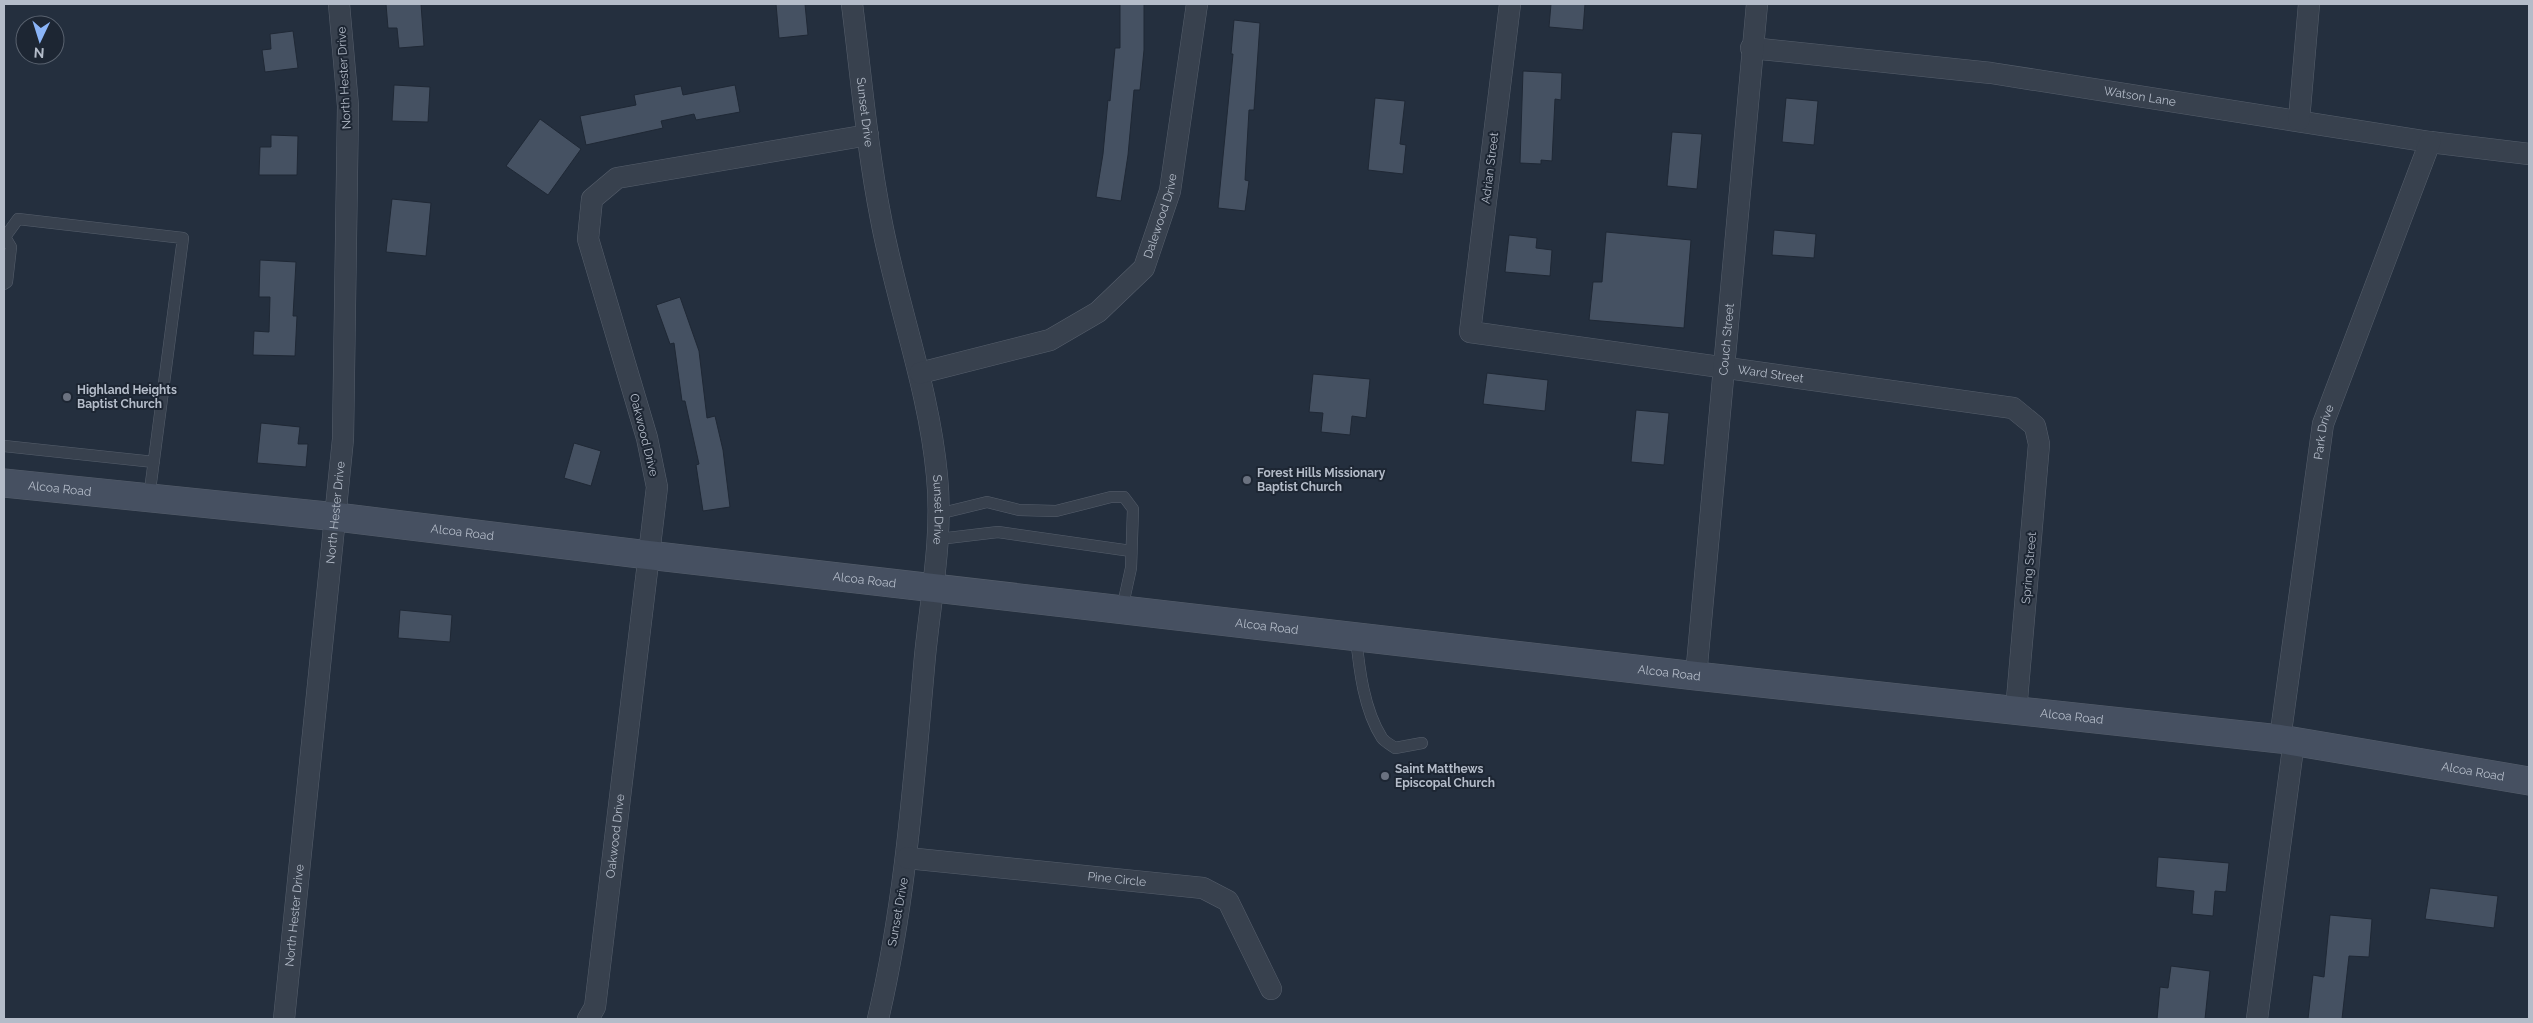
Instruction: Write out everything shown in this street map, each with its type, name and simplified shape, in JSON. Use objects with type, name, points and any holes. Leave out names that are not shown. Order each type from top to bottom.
[{"type":"main road","name":"Alcoa Road","points":[[4,483],[337,517],[648,555],[932,586],[1696,676],[2287,740],[2529,781]]},
{"type":"street","name":"North Hester Drive","points":[[284,1019],[337,517],[343,439],[348,106],[339,4]]},
{"type":"street","name":"Sunset Drive","points":[[852,4],[868,135],[881,220],[920,373],[937,476],[938,514],[938,539],[907,858],[878,1019]]},
{"type":"street","name":"Dalewood Drive","points":[[920,373],[1050,340],[1098,312],[1144,268],[1170,191],[1197,4]]},
{"type":"street","name":"Adrian Street","points":[[1470,332],[1510,4]]},
{"type":"street","name":"Couch Street","points":[[1696,676],[1751,48],[1757,4]]},
{"type":"street","points":[[2299,120],[2309,4]]},
{"type":"street","name":"Watson Lane","points":[[1751,48],[1991,72],[2430,142],[2529,154]]},
{"type":"street","name":"Oakwood Drive","points":[[588,1019],[595,1007],[657,488],[647,438],[588,239],[592,198],[617,178],[868,135]]},
{"type":"street","name":"Park Drive","points":[[2257,1019],[2323,424],[2430,142]]},
{"type":"street","name":"Ward Street","points":[[1470,332],[2013,408],[2035,426]]},
{"type":"street","name":"Spring Street","points":[[2016,711],[2039,444],[2035,426]]},
{"type":"street","name":"Pine Circle","points":[[907,858],[1204,888],[1228,901],[1271,989]]},
{"type":"lane","points":[[4,284],[7,282],[11,247],[4,237],[18,219],[183,238],[149,498]]},
{"type":"lane","points":[[4,446],[154,462]]},
{"type":"lane","points":[[938,514],[987,502],[1018,510],[1056,511],[1111,497],[1124,497],[1132,509],[1129,578],[1122,609]]},
{"type":"lane","points":[[938,539],[998,532],[1131,551]]},
{"type":"lane","points":[[1356,636],[1359,668],[1371,711],[1383,740],[1395,748],[1422,743]]},
{"type":"building","points":[[386,4],[421,4],[424,46],[399,48],[397,28],[388,28]]},
{"type":"building","points":[[776,4],[805,4],[808,35],[779,38]]},
{"type":"building","points":[[1120,4],[1144,4],[1144,50],[1140,90],[1134,90],[1128,155],[1121,201],[1096,197],[1103,154],[1108,100],[1110,101],[1115,48],[1120,48]]},
{"type":"building","points":[[1551,4],[1585,4],[1583,30],[1549,27]]},
{"type":"building","points":[[1234,20],[1260,23],[1254,110],[1249,110],[1245,180],[1249,181],[1245,211],[1218,208],[1233,54],[1231,54]]},
{"type":"building","points":[[293,31],[298,68],[265,72],[262,50],[271,49],[270,34]]},
{"type":"building","points":[[1523,71],[1562,73],[1561,100],[1555,99],[1552,161],[1541,160],[1541,164],[1520,163]]},
{"type":"building","points":[[394,85],[430,87],[428,122],[392,121]]},
{"type":"building","points":[[735,85],[740,112],[696,120],[694,114],[661,121],[663,128],[586,145],[580,116],[636,105],[634,95],[681,86],[683,95]]},
{"type":"building","points":[[1375,98],[1405,101],[1400,144],[1406,145],[1403,174],[1368,170]]},
{"type":"building","points":[[1786,98],[1818,101],[1814,145],[1782,142]]},
{"type":"building","points":[[540,119],[581,149],[548,195],[506,166]]},
{"type":"building","points":[[1672,132],[1702,134],[1697,189],[1667,186]]},
{"type":"building","points":[[271,135],[298,136],[297,175],[259,175],[260,147],[271,147]]},
{"type":"building","points":[[392,199],[431,203],[426,256],[386,252]]},
{"type":"building","points":[[1774,230],[1816,234],[1814,258],[1772,255]]},
{"type":"building","points":[[1606,232],[1691,240],[1684,328],[1589,320],[1593,282],[1602,282]]},
{"type":"building","points":[[1509,235],[1537,238],[1536,248],[1552,250],[1550,276],[1505,272]]},
{"type":"building","points":[[260,260],[296,262],[293,316],[297,316],[295,356],[253,355],[254,331],[269,332],[270,297],[259,297]]},
{"type":"building","points":[[680,297],[699,351],[707,418],[715,416],[723,450],[730,507],[703,511],[696,465],[699,464],[685,401],[682,401],[674,343],[670,344],[656,305]]},
{"type":"building","points":[[1487,373],[1548,380],[1545,411],[1483,404]]},
{"type":"building","points":[[1313,374],[1370,379],[1366,418],[1352,416],[1350,435],[1321,432],[1323,413],[1309,412]]},
{"type":"building","points":[[1636,410],[1669,413],[1664,465],[1631,462]]},
{"type":"building","points":[[261,423],[300,427],[298,444],[308,444],[306,467],[257,463]]},
{"type":"building","points":[[574,443],[601,451],[591,486],[564,478]]},
{"type":"building","points":[[400,610],[452,615],[450,642],[398,638]]},
{"type":"building","points":[[2158,857],[2229,863],[2226,892],[2215,891],[2213,916],[2192,914],[2194,891],[2156,887]]},
{"type":"building","points":[[2430,888],[2498,896],[2494,928],[2425,919]]},
{"type":"building","points":[[2330,915],[2372,919],[2369,957],[2349,956],[2342,1019],[2308,1019],[2313,975],[2324,977]]},
{"type":"building","points":[[2171,966],[2210,971],[2205,1019],[2157,1019],[2160,987],[2168,988]]},
{"type":"place","name":"Highland Heights Baptist Church","points":[[67,397]]},
{"type":"place","name":"Forest Hills Missionary Baptist Church","points":[[1247,480]]},
{"type":"place","name":"Saint Matthews Episcopal Church","points":[[1385,776]]}]
